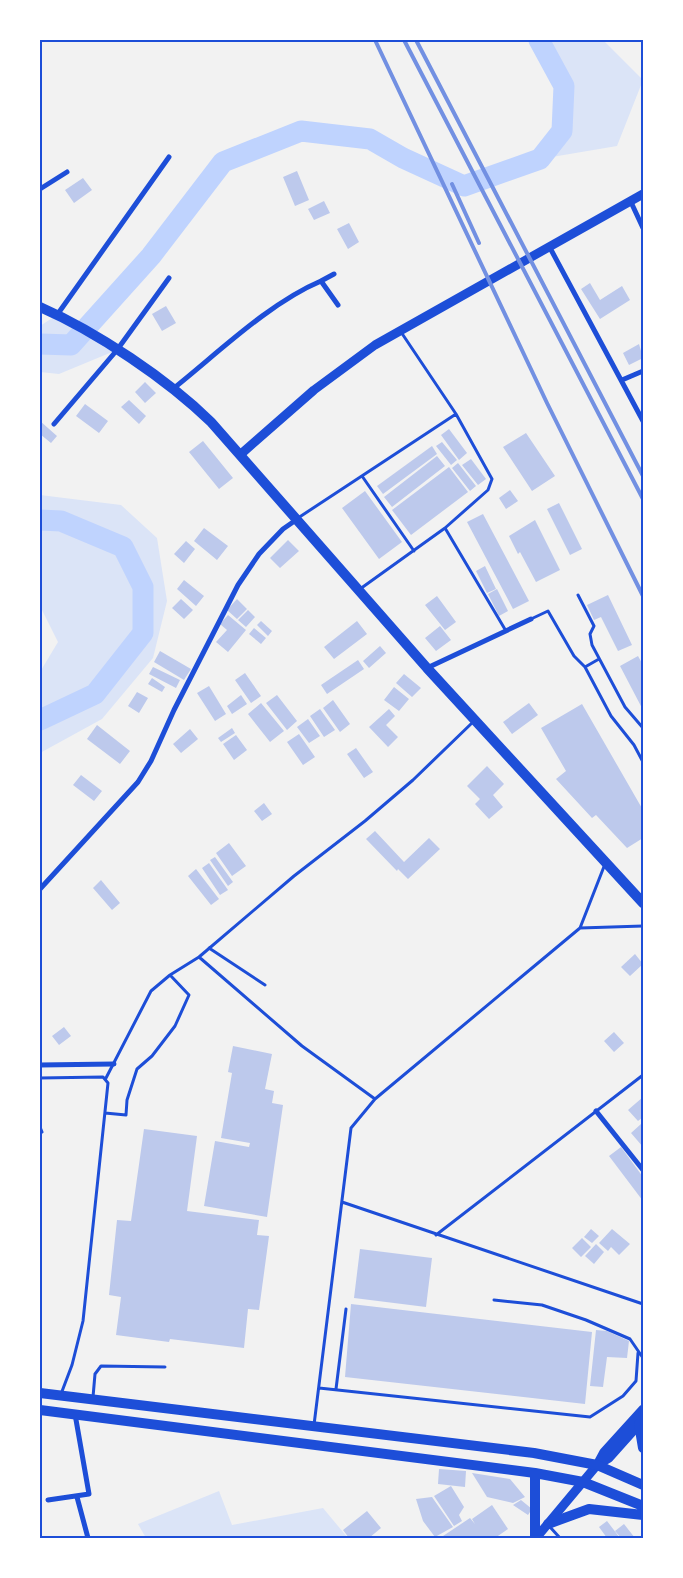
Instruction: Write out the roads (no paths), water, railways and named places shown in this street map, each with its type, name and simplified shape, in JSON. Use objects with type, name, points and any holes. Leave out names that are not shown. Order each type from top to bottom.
[{"type":"highway","points":[[40,307],[58,315],[174,388],[211,422],[427,668],[605,864],[643,903]]},
{"type":"highway","points":[[40,1393],[534,1453],[597,1465],[643,1485]]},
{"type":"highway","points":[[40,1410],[535,1472],[583,1482],[643,1506]]},
{"type":"highway","points":[[641,1422],[643,1448]]},
{"type":"highway","points":[[535,1472],[536,1538]]},
{"type":"highway","points":[[548,1524],[589,1509],[643,1516]]},
{"type":"main road","points":[[240,454],[322,384],[375,345],[643,194]]},
{"type":"main road","points":[[536,1538],[597,1465],[604,1452],[643,1408]]},
{"type":"main road","points":[[597,1465],[609,1458],[641,1422]]},
{"type":"street","points":[[58,315],[168,157]]},
{"type":"street","points":[[40,189],[67,172]]},
{"type":"street","points":[[630,200],[643,228]]},
{"type":"street","points":[[549,246],[643,421]]},
{"type":"street","points":[[174,388],[238,335],[305,288],[334,274]]},
{"type":"street","points":[[54,424],[115,350],[169,278]]},
{"type":"street","points":[[321,281],[338,305]]},
{"type":"street","points":[[622,380],[643,371]]},
{"type":"street","points":[[40,889],[138,782],[151,761],[174,710],[238,585],[259,554],[283,529],[296,520]]},
{"type":"street","points":[[427,668],[532,619]]},
{"type":"street","points":[[40,1065],[114,1064]]},
{"type":"street","points":[[596,1111],[643,1170]]},
{"type":"street","points":[[48,1500],[87,1495],[90,1489],[74,1414]]},
{"type":"street","points":[[77,1497],[88,1538]]},
{"type":"lane","points":[[358,590],[445,528],[488,490],[492,480],[456,414],[400,330]]},
{"type":"lane","points":[[296,520],[456,414]]},
{"type":"lane","points":[[362,476],[414,551]]},
{"type":"lane","points":[[445,528],[506,631]]},
{"type":"lane","points":[[578,595],[594,626],[590,634],[592,645],[625,707],[643,728]]},
{"type":"lane","points":[[532,619],[548,611],[574,656],[585,667],[611,716],[634,745],[643,762]]},
{"type":"lane","points":[[585,667],[599,659]]},
{"type":"lane","points":[[61,1395],[72,1364],[83,1321],[108,1083],[106,1078],[151,991],[170,975],[198,957],[294,876],[413,780],[475,720]]},
{"type":"lane","points":[[314,1426],[351,1128],[375,1098],[580,928],[605,864]]},
{"type":"lane","points":[[580,928],[643,926]]},
{"type":"lane","points":[[209,948],[265,985]]},
{"type":"lane","points":[[198,957],[302,1046],[375,1098]]},
{"type":"lane","points":[[105,1113],[126,1115],[128,1100],[137,1070],[152,1056],[175,1026],[189,995],[170,975]]},
{"type":"lane","points":[[436,1235],[643,1075]]},
{"type":"lane","points":[[40,1078],[106,1078]]},
{"type":"lane","points":[[40,1127],[42,1132]]},
{"type":"lane","points":[[342,1202],[643,1304]]},
{"type":"lane","points":[[494,1300],[529,1303],[556,1309],[630,1340],[643,1358]]},
{"type":"lane","points":[[336,1389],[346,1309]]},
{"type":"lane","points":[[319,1388],[590,1416],[623,1396],[636,1381],[638,1353]]},
{"type":"lane","points":[[93,1400],[95,1374],[100,1366],[165,1367]]},
{"type":"lane","points":[[548,1524],[560,1538]]},
{"type":"waterway","points":[[40,344],[71,345],[151,256],[223,162],[301,131],[370,139],[403,158],[464,186],[540,159],[562,131],[564,86],[539,40]]},
{"type":"waterway","points":[[40,520],[61,521],[123,547],[143,587],[143,633],[95,694],[40,720]]},
{"type":"railway","points":[[375,40],[547,403],[643,596]]},
{"type":"railway","points":[[404,40],[643,499]]},
{"type":"railway","points":[[416,40],[643,476]]},
{"type":"railway","points":[[452,184],[479,243]]}]
